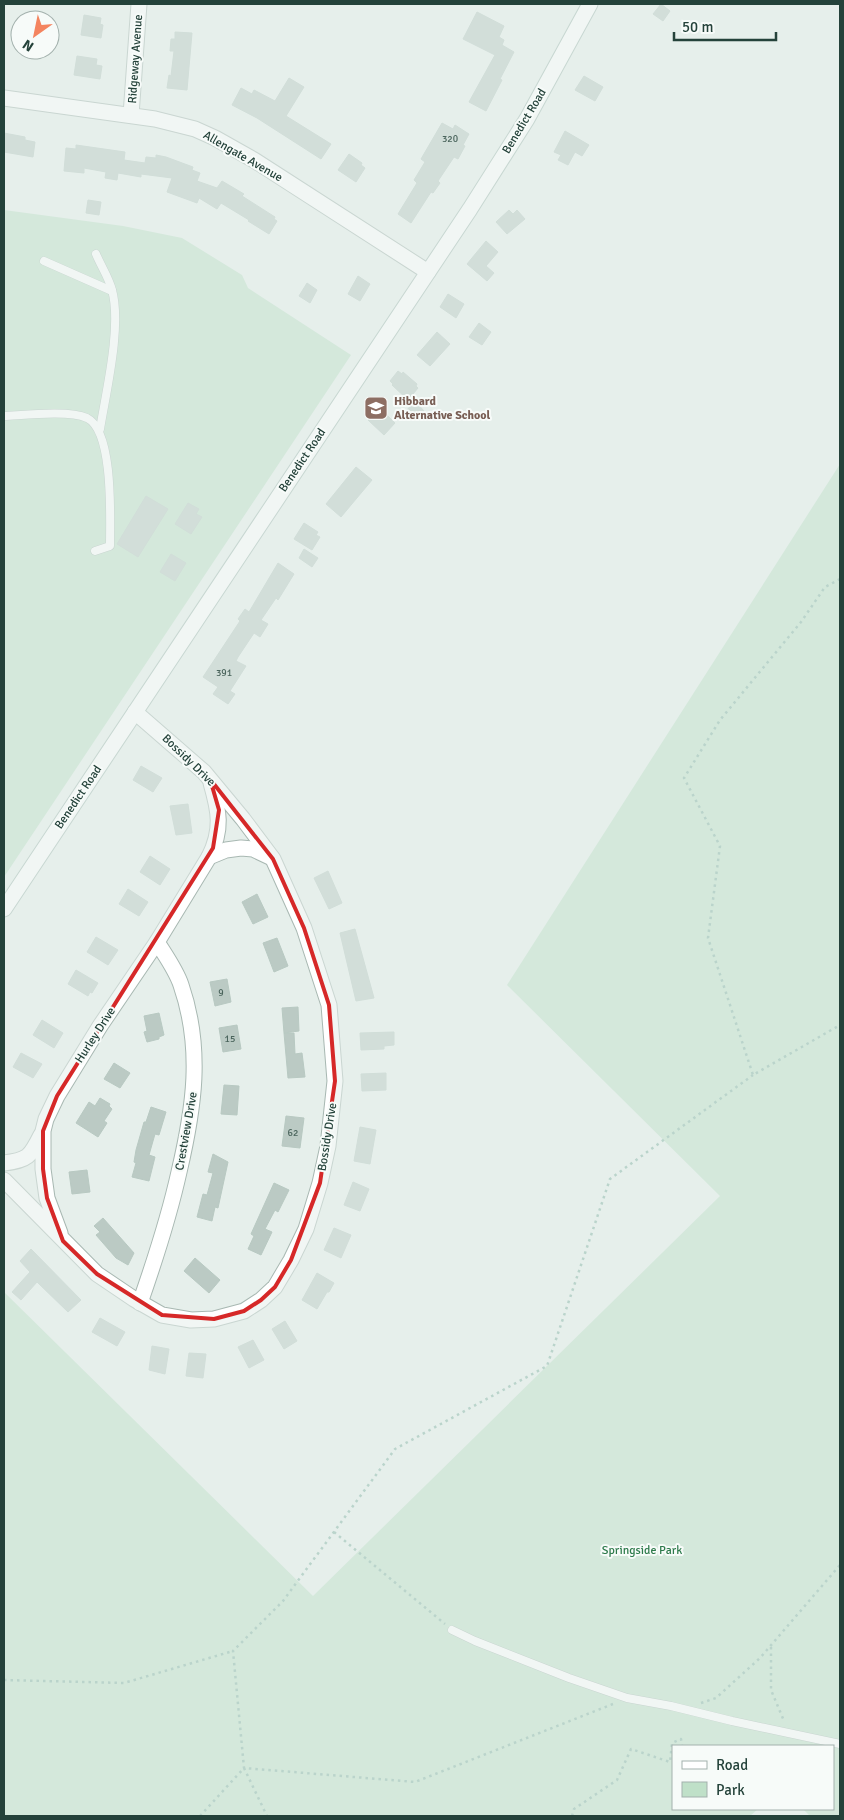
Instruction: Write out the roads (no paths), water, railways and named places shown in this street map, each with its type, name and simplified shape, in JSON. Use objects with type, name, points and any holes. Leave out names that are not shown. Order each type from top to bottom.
[{"type":"street","name":"Ridgeway Avenue","points":[[131,115],[139,4]]},
{"type":"street","name":"Benedict Road","points":[[4,909],[428,272],[527,119],[590,4]]},
{"type":"street","name":"Allengate Avenue","points":[[4,98],[131,115],[174,122],[195,129],[228,145],[428,272]]},
{"type":"street","name":"Bossidy Drive","points":[[4,1180],[97,1274],[162,1316],[191,1320],[214,1319],[244,1311],[261,1300],[275,1287],[306,1229],[328,1146],[335,1081],[329,1005],[304,928],[273,858],[229,801],[210,779],[135,712]]},
{"type":"street","points":[[157,942],[209,856],[217,836],[219,810],[210,779]]},
{"type":"street","points":[[209,856],[226,850],[241,848],[253,849],[273,858]]},
{"type":"street","name":"Hurley Drive","points":[[4,1163],[23,1160],[32,1153],[56,1096],[100,1026],[157,942]]},
{"type":"street","name":"Crestview Drive","points":[[140,1303],[158,1253],[172,1205],[190,1127],[195,1081],[192,1028],[181,984],[157,942]]},
{"type":"street","name":"Hurley Drive","points":[[42,1131],[43,1169],[47,1198],[63,1241]]},
{"type":"lane","points":[[95,551],[110,546],[106,454],[100,429],[112,357],[115,321],[112,290],[96,254]]},
{"type":"lane","points":[[44,261],[112,290]]},
{"type":"lane","points":[[4,416],[67,414],[88,418],[100,429]]},
{"type":"lane","points":[[452,1630],[569,1678],[626,1698],[681,1708],[732,1722],[789,1732],[840,1744]]},
{"type":"place","name":"Hibbard Alternative School","points":[[376,408]]},
{"type":"park label","name":"Springside Park","points":[[642,1550]]}]
